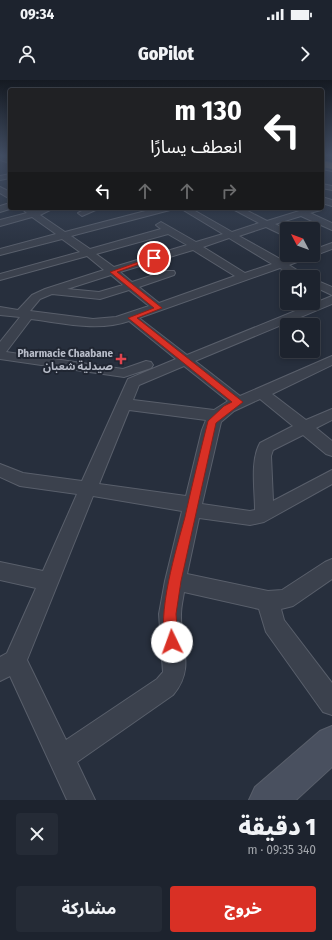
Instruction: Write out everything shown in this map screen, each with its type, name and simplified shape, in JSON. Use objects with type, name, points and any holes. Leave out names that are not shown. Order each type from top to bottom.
[{"type":"street","points":[[28,210],[89,253],[159,308]]},
{"type":"street","points":[[0,223],[45,210]]},
{"type":"street","points":[[82,213],[90,210]]},
{"type":"street","points":[[0,252],[158,210]]},
{"type":"street","points":[[187,210],[291,270]]},
{"type":"street","points":[[241,210],[280,230]]},
{"type":"street","points":[[0,351],[36,297],[49,290],[113,272],[195,245],[312,210]]},
{"type":"street","points":[[302,213],[332,227]]},
{"type":"street","points":[[144,214],[244,277]]},
{"type":"street","points":[[0,278],[170,230]]},
{"type":"street","points":[[320,249],[332,246]]},
{"type":"street","points":[[0,311],[93,322],[118,321],[132,318],[286,262]]},
{"type":"street","points":[[49,290],[100,296],[170,273]]},
{"type":"street","points":[[320,287],[332,295]]},
{"type":"street","points":[[320,298],[332,295]]},
{"type":"street","points":[[0,355],[128,378],[332,295]]},
{"type":"street","points":[[179,357],[286,310]]},
{"type":"street","points":[[132,318],[179,357],[238,402]]},
{"type":"street","points":[[61,758],[165,687],[171,680],[175,670],[170,614],[175,581],[212,421],[238,402],[262,393],[332,360]]},
{"type":"street","points":[[81,800],[61,758],[8,665],[48,581],[89,489],[124,404],[128,378]]},
{"type":"street","points":[[262,393],[332,450]]},
{"type":"street","points":[[124,404],[217,416]]},
{"type":"street","points":[[264,515],[263,456],[266,447],[332,414]]},
{"type":"street","points":[[0,470],[20,478],[250,518],[264,515],[332,476]]},
{"type":"street","points":[[175,581],[268,601],[286,599],[332,568]]},
{"type":"street","points":[[0,571],[48,581]]},
{"type":"street","points":[[268,601],[274,625],[332,703]]},
{"type":"street","points":[[268,800],[332,743]]},
{"type":"place","name":"Pharmacie Chaabane صيدلية شعبان","points":[[121,359]]},
{"type":"route","points":[[154,258],[113,272],[159,308],[132,318],[184,361],[238,402],[227,408],[212,421],[175,581],[170,614],[172,642]]}]
